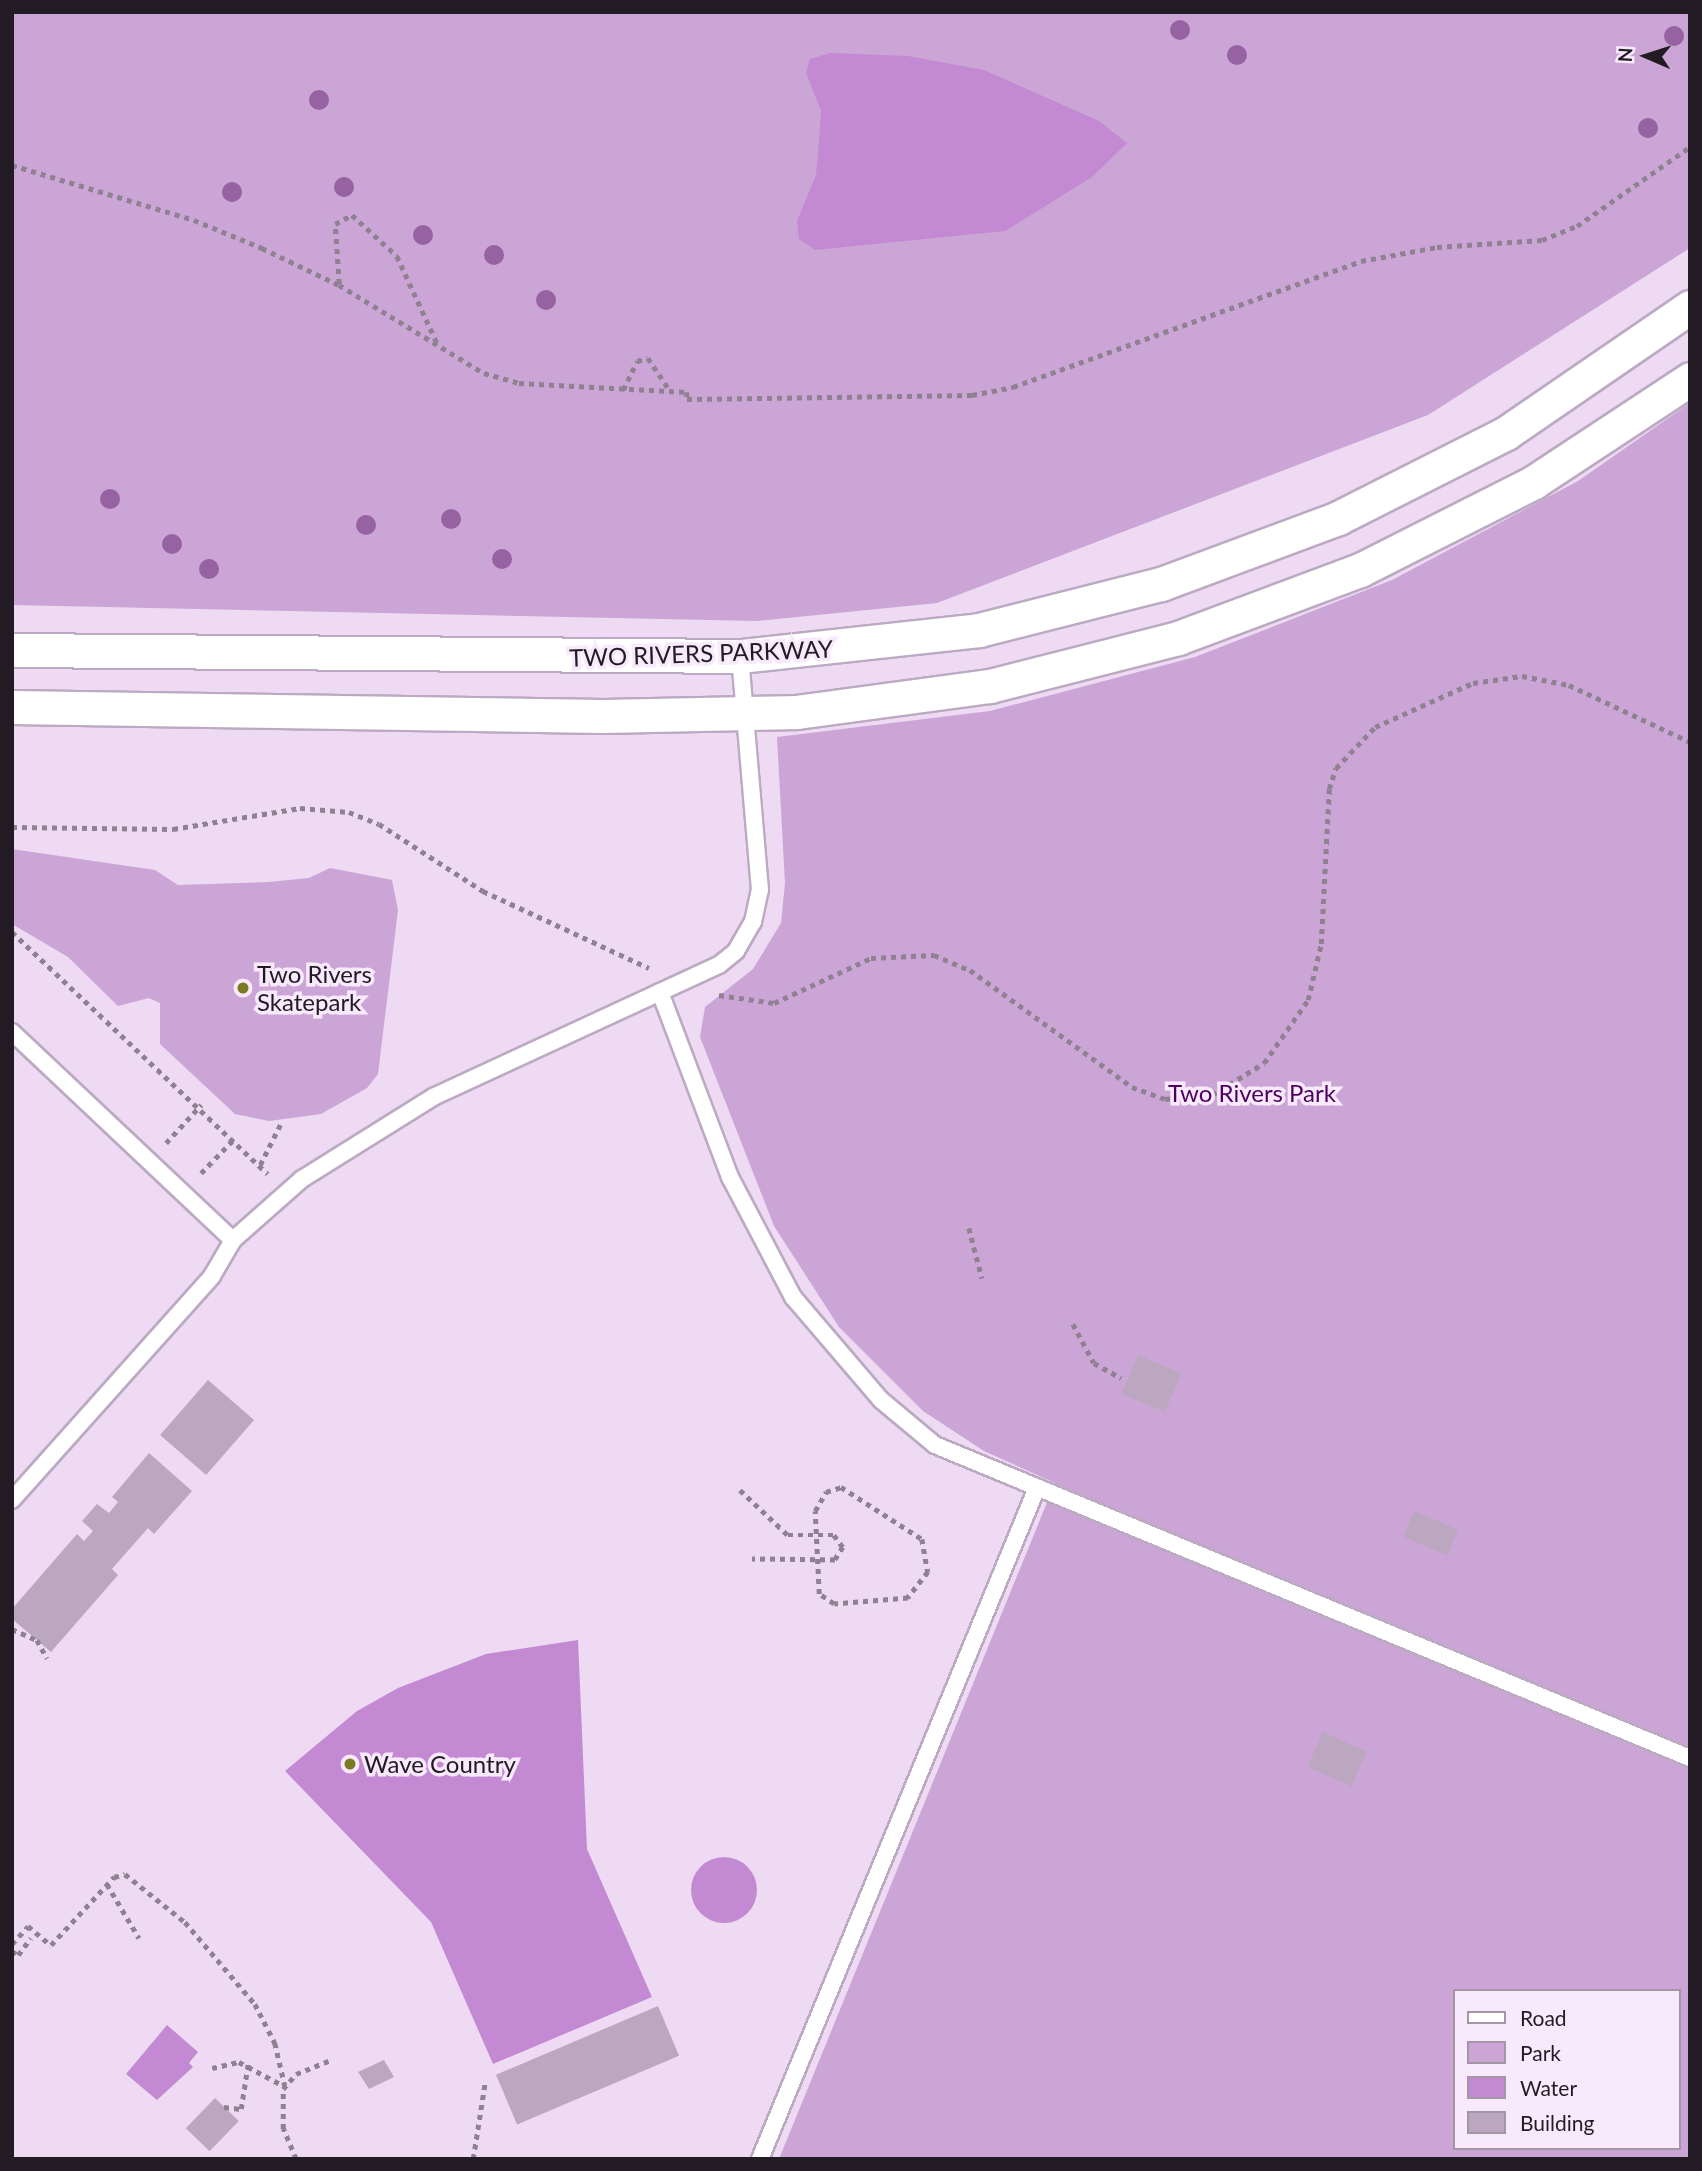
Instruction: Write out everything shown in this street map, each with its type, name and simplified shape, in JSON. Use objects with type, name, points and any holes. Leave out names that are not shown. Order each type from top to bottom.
[{"type":"street","name":"TWO RIVERS PARKWAY","points":[[12,650],[740,656],[979,630],[1161,584],[1338,518],[1506,433],[1690,307]]},
{"type":"street","points":[[12,707],[744,712],[989,686],[1178,638],[1360,570],[1534,482],[1690,379]]},
{"type":"lane","points":[[12,1500],[212,1276],[233,1240],[286,1192],[433,1097],[728,958],[757,912],[740,656]]},
{"type":"lane","points":[[660,992],[730,1177],[793,1297],[881,1400],[935,1445],[1036,1490],[1690,1758]]},
{"type":"lane","points":[[12,1032],[233,1240]]},
{"type":"lane","points":[[760,2159],[1036,1490]]},
{"type":"path","points":[[12,165],[194,220],[339,285],[484,373],[519,383],[687,392],[687,399],[972,395],[1013,387],[1361,261],[1437,247],[1542,240],[1577,226],[1690,147]]},
{"type":"path","points":[[339,285],[335,224],[352,215],[397,256],[439,345]]},
{"type":"path","points":[[623,390],[638,361],[648,358],[670,392]]},
{"type":"path","points":[[717,994],[774,1003],[871,958],[934,955],[970,970],[1142,1092],[1189,1100],[1223,1091],[1278,1049],[1308,1000],[1321,944],[1327,800],[1343,758],[1367,733],[1473,683],[1522,676],[1569,685],[1690,743]]},
{"type":"path","points":[[12,827],[173,829],[300,808],[349,812],[379,824],[483,891],[652,969]]},
{"type":"path","points":[[12,932],[201,1105],[286,1192]]},
{"type":"path","points":[[149,1161],[201,1105]]},
{"type":"path","points":[[260,1165],[282,1121]]},
{"type":"path","points":[[183,1192],[234,1139]]},
{"type":"path","points":[[969,1228],[982,1278]]},
{"type":"path","points":[[1073,1324],[1094,1363],[1121,1378]]},
{"type":"path","points":[[848,1488],[916,1531],[929,1562],[925,1581],[908,1598],[834,1604],[819,1594],[817,1559],[819,1499],[848,1488]]},
{"type":"path","points":[[740,1490],[788,1535],[835,1536],[843,1547],[835,1560],[752,1559]]},
{"type":"path","points":[[12,1629],[37,1640],[47,1658]]},
{"type":"path","points":[[12,1944],[28,1926],[51,1945],[107,1884],[125,1874],[195,1933],[255,2004],[275,2043],[285,2086],[281,2120],[296,2159]]},
{"type":"path","points":[[107,1884],[139,1938]]},
{"type":"path","points":[[12,1951],[18,1955],[31,1938]]},
{"type":"path","points":[[285,2086],[296,2074],[328,2061]]},
{"type":"path","points":[[212,2068],[248,2064],[285,2086]]},
{"type":"path","points":[[224,2107],[240,2109],[248,2064]]},
{"type":"path","points":[[473,2159],[485,2082]]},
{"type":"green space","points":[[12,12],[1690,12],[1690,248],[1428,415],[937,603],[757,621],[12,605]]},
{"type":"green space","name":"Two Rivers Park","points":[[1690,403],[1690,2159],[779,2159],[1055,1483],[984,1451],[923,1411],[839,1327],[774,1226],[700,1037],[705,1007],[753,969],[781,923],[785,883],[777,737],[990,711],[1195,657],[1392,580],[1578,481]]},
{"type":"green space","name":"Two Rivers Skatepark","points":[[12,849],[155,870],[178,885],[309,878],[330,868],[392,880],[398,910],[378,1074],[367,1088],[321,1114],[269,1121],[235,1114],[160,1044],[160,1003],[149,998],[118,1006],[68,957],[12,924]]},
{"type":"water","points":[[830,53],[908,56],[984,70],[1099,121],[1127,143],[1092,177],[1005,231],[815,250],[799,239],[797,221],[816,175],[821,111],[806,73],[810,59]]},
{"type":"water","points":[[578,1640],[587,1849],[652,1997],[493,2064],[431,1922],[285,1771],[357,1711],[398,1688],[486,1654]]},
{"type":"water","points":[[724,1857],[737,1860],[747,1867],[754,1877],[757,1890],[754,1903],[747,1913],[737,1920],[724,1923],[711,1920],[701,1913],[694,1903],[691,1890],[694,1877],[701,1867],[711,1860]]},
{"type":"water","points":[[167,2025],[198,2052],[189,2063],[193,2067],[157,2100],[126,2074]]},
{"type":"building","points":[[1138,1355],[1181,1373],[1165,1412],[1122,1394]]},
{"type":"building","points":[[208,1380],[254,1420],[206,1475],[160,1435]]},
{"type":"building","points":[[149,1453],[192,1491],[154,1534],[148,1528],[112,1569],[118,1575],[51,1652],[12,1619],[12,1609],[77,1534],[84,1541],[93,1531],[82,1521],[97,1504],[109,1513],[118,1502],[112,1497]]},
{"type":"building","points":[[1414,1511],[1458,1530],[1447,1556],[1403,1537]]},
{"type":"building","points":[[1323,1732],[1367,1752],[1351,1786],[1308,1767]]},
{"type":"building","points":[[658,2006],[679,2056],[517,2124],[496,2075]]},
{"type":"building","points":[[384,2060],[394,2077],[369,2089],[358,2072]]},
{"type":"building","points":[[215,2098],[239,2121],[210,2151],[186,2128]]},
{"type":"place","name":"Two Rivers Skatepark","points":[[243,988]]},
{"type":"place","name":"Wave Country","points":[[350,1764]]}]
